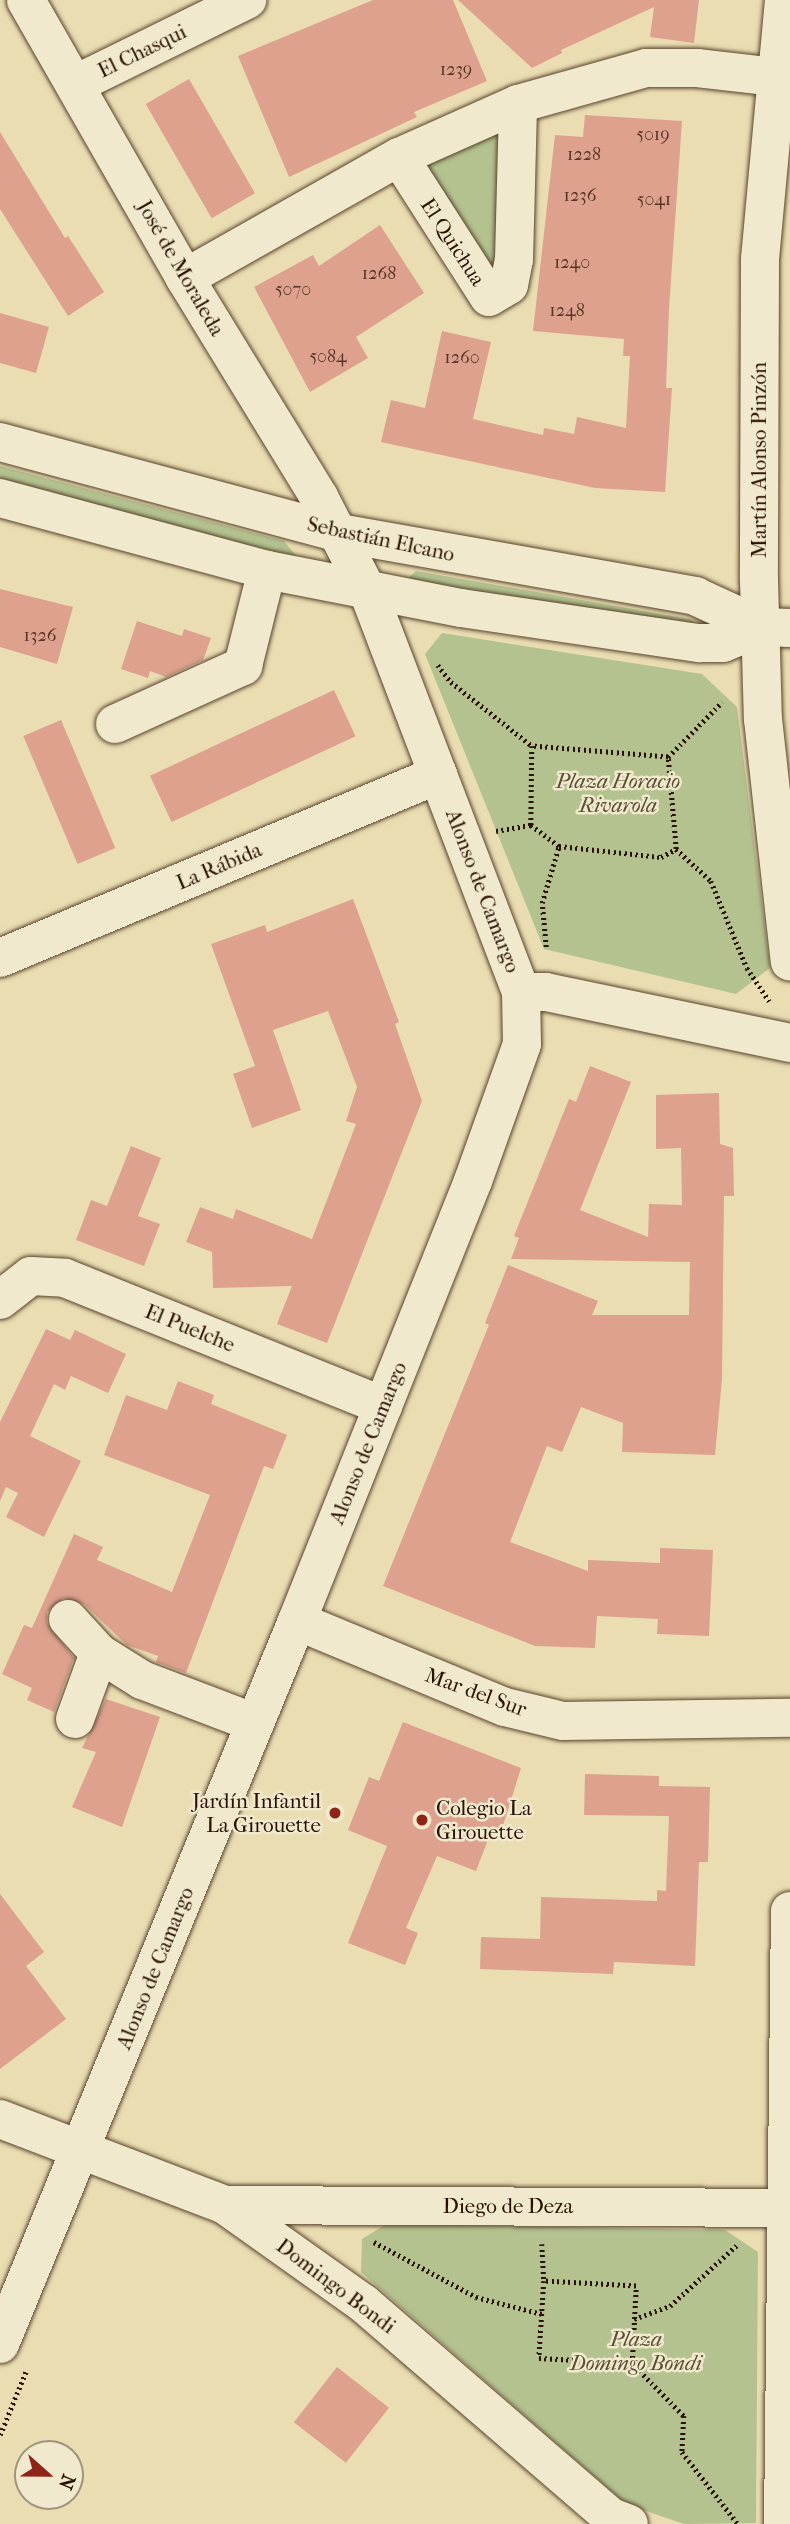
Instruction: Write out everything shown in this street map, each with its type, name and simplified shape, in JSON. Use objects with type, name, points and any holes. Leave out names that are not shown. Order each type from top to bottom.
[{"type":"street","name":"José de Moraleda","points":[[26,0],[185,278],[339,533]]},
{"type":"street","name":"El Chasqui","points":[[76,84],[247,0]]},
{"type":"street","name":"Martín Alonso Pinzón","points":[[784,0],[776,77],[776,627],[764,719],[788,919],[790,962]]},
{"type":"street","points":[[185,278],[399,157],[518,104],[646,68],[697,68],[776,77]]},
{"type":"street","name":"El Quichua","points":[[399,157],[489,297],[509,285],[514,260],[518,104]]},
{"type":"street","name":"Sebastián Elcano","points":[[0,442],[339,533],[695,596],[776,627]]},
{"type":"street","points":[[0,498],[267,570],[368,592],[699,643],[723,643],[776,627]]},
{"type":"street","name":"Alonso de Camargo","points":[[0,2344],[297,1621],[506,1095],[522,1044],[521,992],[368,592],[339,533]]},
{"type":"street","points":[[114,724],[243,666],[267,570]]},
{"type":"street","name":"La Rábida","points":[[0,958],[438,775]]},
{"type":"street","points":[[521,992],[546,992],[783,1027]]},
{"type":"street","name":"El Puelche","points":[[0,1300],[31,1276],[65,1278],[383,1406]]},
{"type":"street","points":[[68,1619],[99,1653],[142,1681],[255,1723]]},
{"type":"street","name":"Mar del Sur","points":[[297,1621],[505,1707],[563,1721],[790,1718]]},
{"type":"street","points":[[75,1719],[99,1653]]},
{"type":"street","points":[[783,2524],[790,1911]]},
{"type":"street","name":"Domingo Bondi","points":[[0,2119],[225,2205],[363,2303],[611,2517],[629,2524]]},
{"type":"street","name":"Diego de Deza","points":[[225,2205],[787,2208]]},
{"type":"path","points":[[430,654],[451,682],[532,746],[668,757]]},
{"type":"path","points":[[722,702],[668,757],[676,849],[711,881],[747,968],[783,1027]]},
{"type":"path","points":[[532,746],[531,825],[559,846],[661,857],[676,849]]},
{"type":"path","points":[[546,957],[542,903],[559,846]]},
{"type":"path","points":[[350,2206],[378,2248],[476,2297],[542,2314]]},
{"type":"path","points":[[634,2319],[670,2306],[748,2235]]},
{"type":"path","points":[[632,2363],[636,2286],[544,2281],[539,2358],[632,2363],[684,2416],[682,2452],[738,2524]]},
{"type":"green space","points":[[505,120],[502,280],[413,159]]},
{"type":"green space","points":[[0,466],[284,541],[297,557],[294,563],[0,489]]},
{"type":"green space","points":[[416,571],[690,619],[697,626],[695,630],[406,580]]},
{"type":"green space","name":"Plaza Horacio Rivarola","points":[[442,633],[702,674],[737,707],[770,968],[736,994],[544,949],[425,654]]},
{"type":"green space","name":"Plaza Domingo Bondi","points":[[386,2224],[725,2230],[758,2252],[756,2523],[684,2524],[626,2504],[361,2272],[362,2239]]},
{"type":"building","points":[[373,0],[453,0],[487,81],[414,112],[417,117],[289,177],[238,56]]},
{"type":"building","points":[[458,0],[699,0],[694,43],[650,37],[654,7],[561,50],[562,53],[532,68]]},
{"type":"building","points":[[189,79],[255,193],[212,218],[146,104]]},
{"type":"building","points":[[585,115],[682,121],[669,309],[666,388],[672,388],[665,492],[595,488],[381,442],[391,400],[425,408],[442,331],[491,342],[473,419],[543,435],[544,428],[574,434],[577,417],[626,428],[630,356],[623,356],[624,339],[533,331],[555,135],[583,137]]},
{"type":"building","points":[[0,132],[65,238],[68,236],[104,292],[68,316],[0,209]]},
{"type":"building","points":[[380,225],[424,293],[356,337],[368,358],[310,392],[254,287],[313,255],[319,266]]},
{"type":"building","points":[[0,313],[49,327],[36,373],[0,363]]},
{"type":"building","points":[[0,589],[73,607],[57,664],[0,647]]},
{"type":"building","points":[[137,621],[182,636],[184,629],[211,638],[203,660],[166,677],[150,671],[148,678],[121,669]]},
{"type":"building","points":[[334,690],[356,736],[172,822],[150,776]]},
{"type":"building","points":[[61,720],[115,848],[78,864],[23,736]]},
{"type":"building","points":[[353,899],[399,1022],[395,1024],[422,1101],[327,1343],[277,1324],[292,1286],[213,1288],[212,1252],[186,1242],[200,1207],[233,1219],[236,1209],[312,1239],[356,1124],[346,1121],[357,1087],[328,1011],[273,1030],[301,1110],[252,1128],[233,1074],[255,1066],[211,944],[265,925],[267,932]]},
{"type":"building","points":[[590,1066],[631,1082],[580,1210],[648,1237],[649,1204],[682,1205],[681,1148],[656,1149],[656,1095],[719,1093],[720,1144],[733,1148],[734,1196],[724,1196],[722,1379],[715,1455],[622,1452],[623,1423],[581,1407],[562,1452],[547,1446],[510,1542],[588,1571],[588,1560],[660,1563],[660,1548],[713,1550],[709,1636],[657,1634],[658,1619],[597,1616],[595,1648],[535,1646],[383,1586],[489,1325],[485,1323],[508,1265],[598,1301],[592,1315],[689,1315],[690,1262],[511,1259],[519,1238],[514,1236],[569,1099],[576,1102]]},
{"type":"building","points":[[131,1146],[161,1158],[138,1216],[160,1224],[144,1266],[76,1240],[91,1200],[107,1206]]},
{"type":"building","points":[[46,1329],[70,1340],[75,1330],[126,1354],[108,1393],[71,1376],[65,1390],[54,1384],[30,1436],[81,1461],[44,1537],[6,1517],[18,1493],[6,1487],[0,1501],[0,1422]]},
{"type":"building","points":[[178,1381],[214,1395],[211,1404],[287,1435],[273,1469],[264,1466],[186,1673],[156,1662],[158,1656],[127,1645],[84,1604],[63,1598],[47,1612],[47,1623],[74,1658],[54,1712],[27,1700],[32,1688],[2,1674],[24,1625],[32,1628],[74,1534],[103,1547],[97,1560],[172,1592],[210,1495],[104,1455],[126,1395],[167,1410]]},
{"type":"building","points":[[106,1699],[160,1717],[122,1827],[72,1807],[96,1752],[82,1748]]},
{"type":"building","points":[[403,1722],[521,1768],[500,1835],[491,1832],[476,1871],[437,1856],[406,1928],[418,1933],[405,1965],[348,1943],[387,1846],[348,1830],[369,1777],[379,1781]]},
{"type":"building","points":[[585,1774],[659,1776],[659,1786],[710,1787],[708,1862],[699,1862],[695,1966],[614,1962],[613,1974],[480,1969],[481,1937],[540,1939],[541,1897],[657,1901],[657,1890],[666,1891],[669,1816],[584,1815]]},
{"type":"building","points":[[0,1894],[44,1952],[26,1966],[66,2019],[0,2069]]},
{"type":"building","points":[[337,2367],[389,2408],[346,2463],[294,2422]]},
{"type":"place","name":"Jardín Infantil La Girouette","points":[[335,1813]]},
{"type":"place","name":"Colegio La Girouette","points":[[422,1820]]}]
